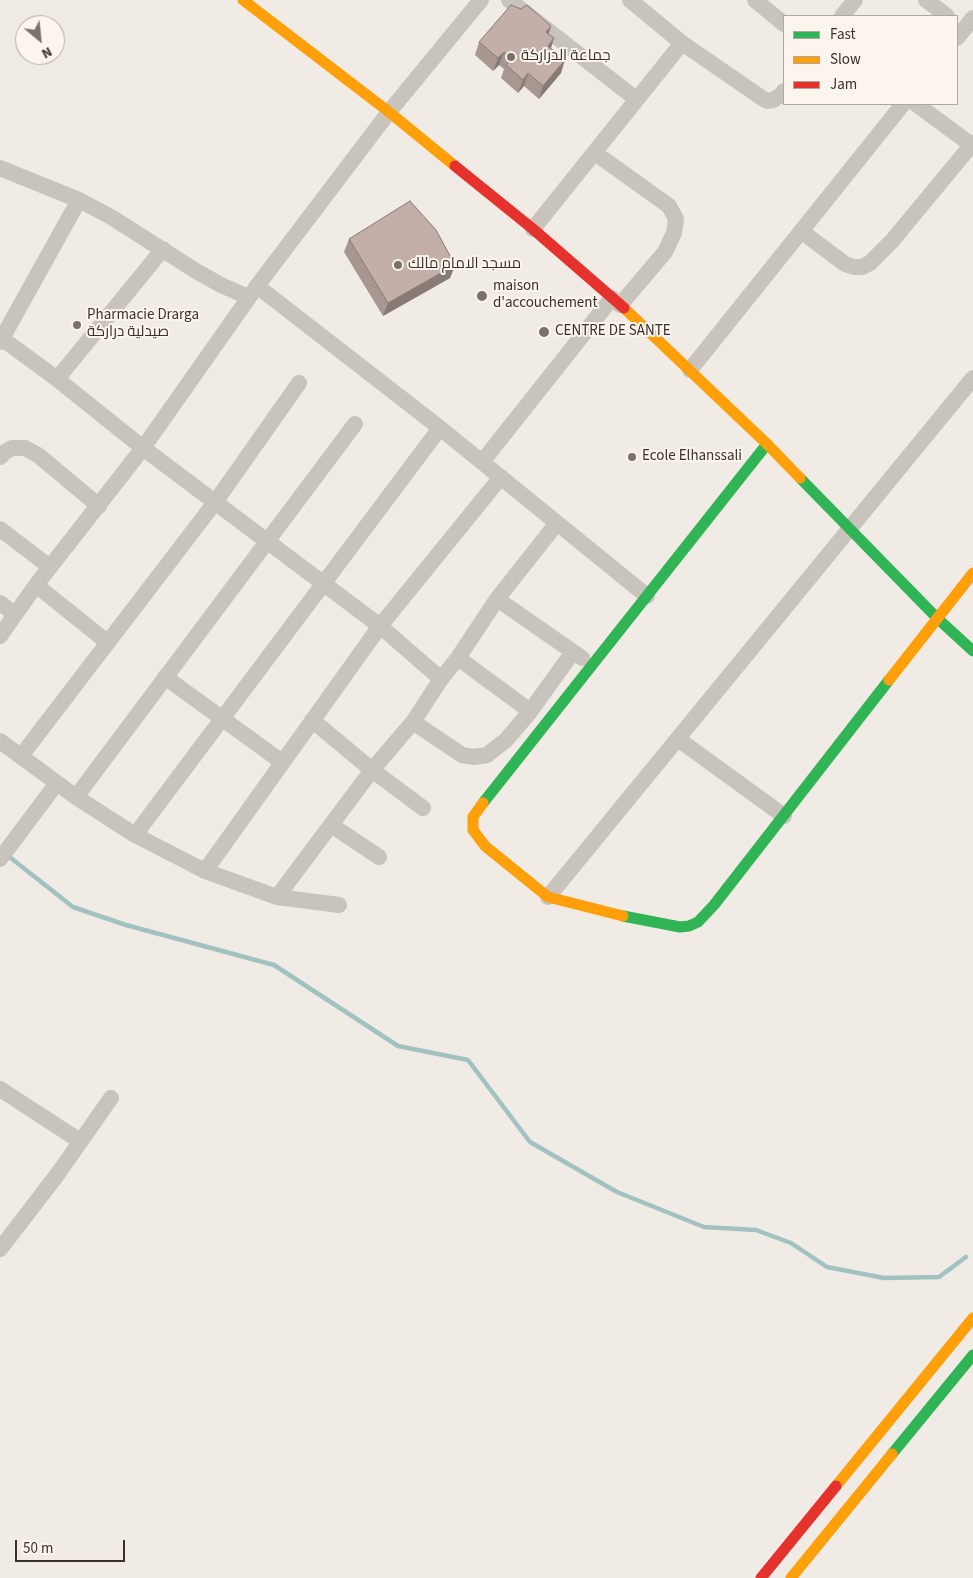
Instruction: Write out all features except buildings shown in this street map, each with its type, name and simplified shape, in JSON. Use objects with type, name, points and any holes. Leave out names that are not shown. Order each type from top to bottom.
[{"type":"main road","points":[[243,0],[390,112],[533,229],[616,302],[767,444],[937,618],[973,651]]},
{"type":"main road","points":[[767,444],[473,817],[473,830],[485,846],[548,897],[605,912],[680,927],[698,922],[714,905],[973,573]]},
{"type":"main road","points":[[761,1578],[973,1318]]},
{"type":"main road","points":[[791,1578],[973,1356]]},
{"type":"street","points":[[0,636],[36,585],[143,448],[252,292],[390,112],[482,0]]},
{"type":"street","points":[[510,0],[636,99]]},
{"type":"street","points":[[630,0],[682,43],[762,98],[767,101],[774,100],[783,93]]},
{"type":"street","points":[[755,0],[783,23]]},
{"type":"street","points":[[843,15],[855,0]]},
{"type":"street","points":[[926,0],[945,15]]},
{"type":"street","points":[[533,229],[682,43]]},
{"type":"street","points":[[690,370],[902,105]]},
{"type":"street","points":[[801,231],[845,264],[854,267],[862,267],[870,263],[892,241],[973,144],[917,105]]},
{"type":"street","points":[[482,462],[616,302],[665,252],[674,233],[676,219],[669,206],[595,153]]},
{"type":"street","points":[[0,168],[79,200],[112,217],[221,285],[252,292],[440,428],[647,596]]},
{"type":"street","points":[[79,200],[1,339],[57,379],[143,448],[380,626],[442,679]]},
{"type":"street","points":[[57,379],[163,249]]},
{"type":"street","points":[[548,897],[973,378]]},
{"type":"street","points":[[21,756],[216,501],[298,383]]},
{"type":"street","points":[[76,797],[355,424]]},
{"type":"street","points":[[135,835],[440,428]]},
{"type":"street","points":[[0,457],[12,448],[25,448],[38,455],[99,506]]},
{"type":"street","points":[[205,871],[380,626],[501,477]]},
{"type":"street","points":[[277,897],[372,770],[412,722],[497,599],[558,523]]},
{"type":"street","points":[[0,529],[50,567]]},
{"type":"street","points":[[36,585],[107,642]]},
{"type":"street","points":[[497,599],[592,665]]},
{"type":"street","points":[[0,603],[15,614]]},
{"type":"street","points":[[412,722],[462,755],[474,757],[486,755],[506,740],[530,711],[573,652]]},
{"type":"street","points":[[458,658],[530,711]]},
{"type":"street","points":[[165,677],[282,762]]},
{"type":"street","points":[[312,720],[372,770],[423,808]]},
{"type":"street","points":[[678,739],[784,816]]},
{"type":"street","points":[[0,741],[76,797],[135,835],[205,871],[277,897],[339,905]]},
{"type":"street","points":[[0,859],[57,783]]},
{"type":"street","points":[[331,825],[379,858]]},
{"type":"street","points":[[0,1089],[80,1142]]},
{"type":"street","points":[[0,1248],[111,1098]]},
{"type":"waterway","points":[[7,855],[73,907],[126,925],[274,965],[398,1046],[468,1060],[530,1142],[617,1192],[704,1227],[756,1230],[791,1243],[827,1267],[884,1278],[939,1277],[966,1257]]},
{"type":"traffic: fast","points":[[483,803],[767,444]]},
{"type":"traffic: fast","points":[[800,478],[937,618],[973,651]]},
{"type":"traffic: fast","points":[[623,916],[680,927],[698,922],[714,905],[889,680]]},
{"type":"traffic: fast","points":[[892,1454],[973,1355]]},
{"type":"traffic: slow","points":[[243,0],[389,112],[455,166]]},
{"type":"traffic: slow","points":[[624,308],[767,444],[800,478]]},
{"type":"traffic: slow","points":[[889,680],[973,573]]},
{"type":"traffic: slow","points":[[483,803],[473,817],[473,830],[485,846],[548,897],[623,916]]},
{"type":"traffic: slow","points":[[836,1486],[973,1318]]},
{"type":"traffic: slow","points":[[791,1578],[892,1454]]},
{"type":"traffic: jam","points":[[455,166],[533,229],[624,308]]},
{"type":"traffic: jam","points":[[761,1578],[836,1486]]},
{"type":"place","name":"جماعة الدراركة","points":[[511,57]]},
{"type":"place","name":"مسجد الامام مالك","points":[[398,265]]},
{"type":"place","name":"maison d'accouchement","points":[[482,296]]},
{"type":"place","name":"Pharmacie Drarga صيدلية دراركة","points":[[77,325]]},
{"type":"place","name":"CENTRE DE SANTE","points":[[544,332]]},
{"type":"place","name":"Ecole Elhanssali","points":[[632,457]]}]
